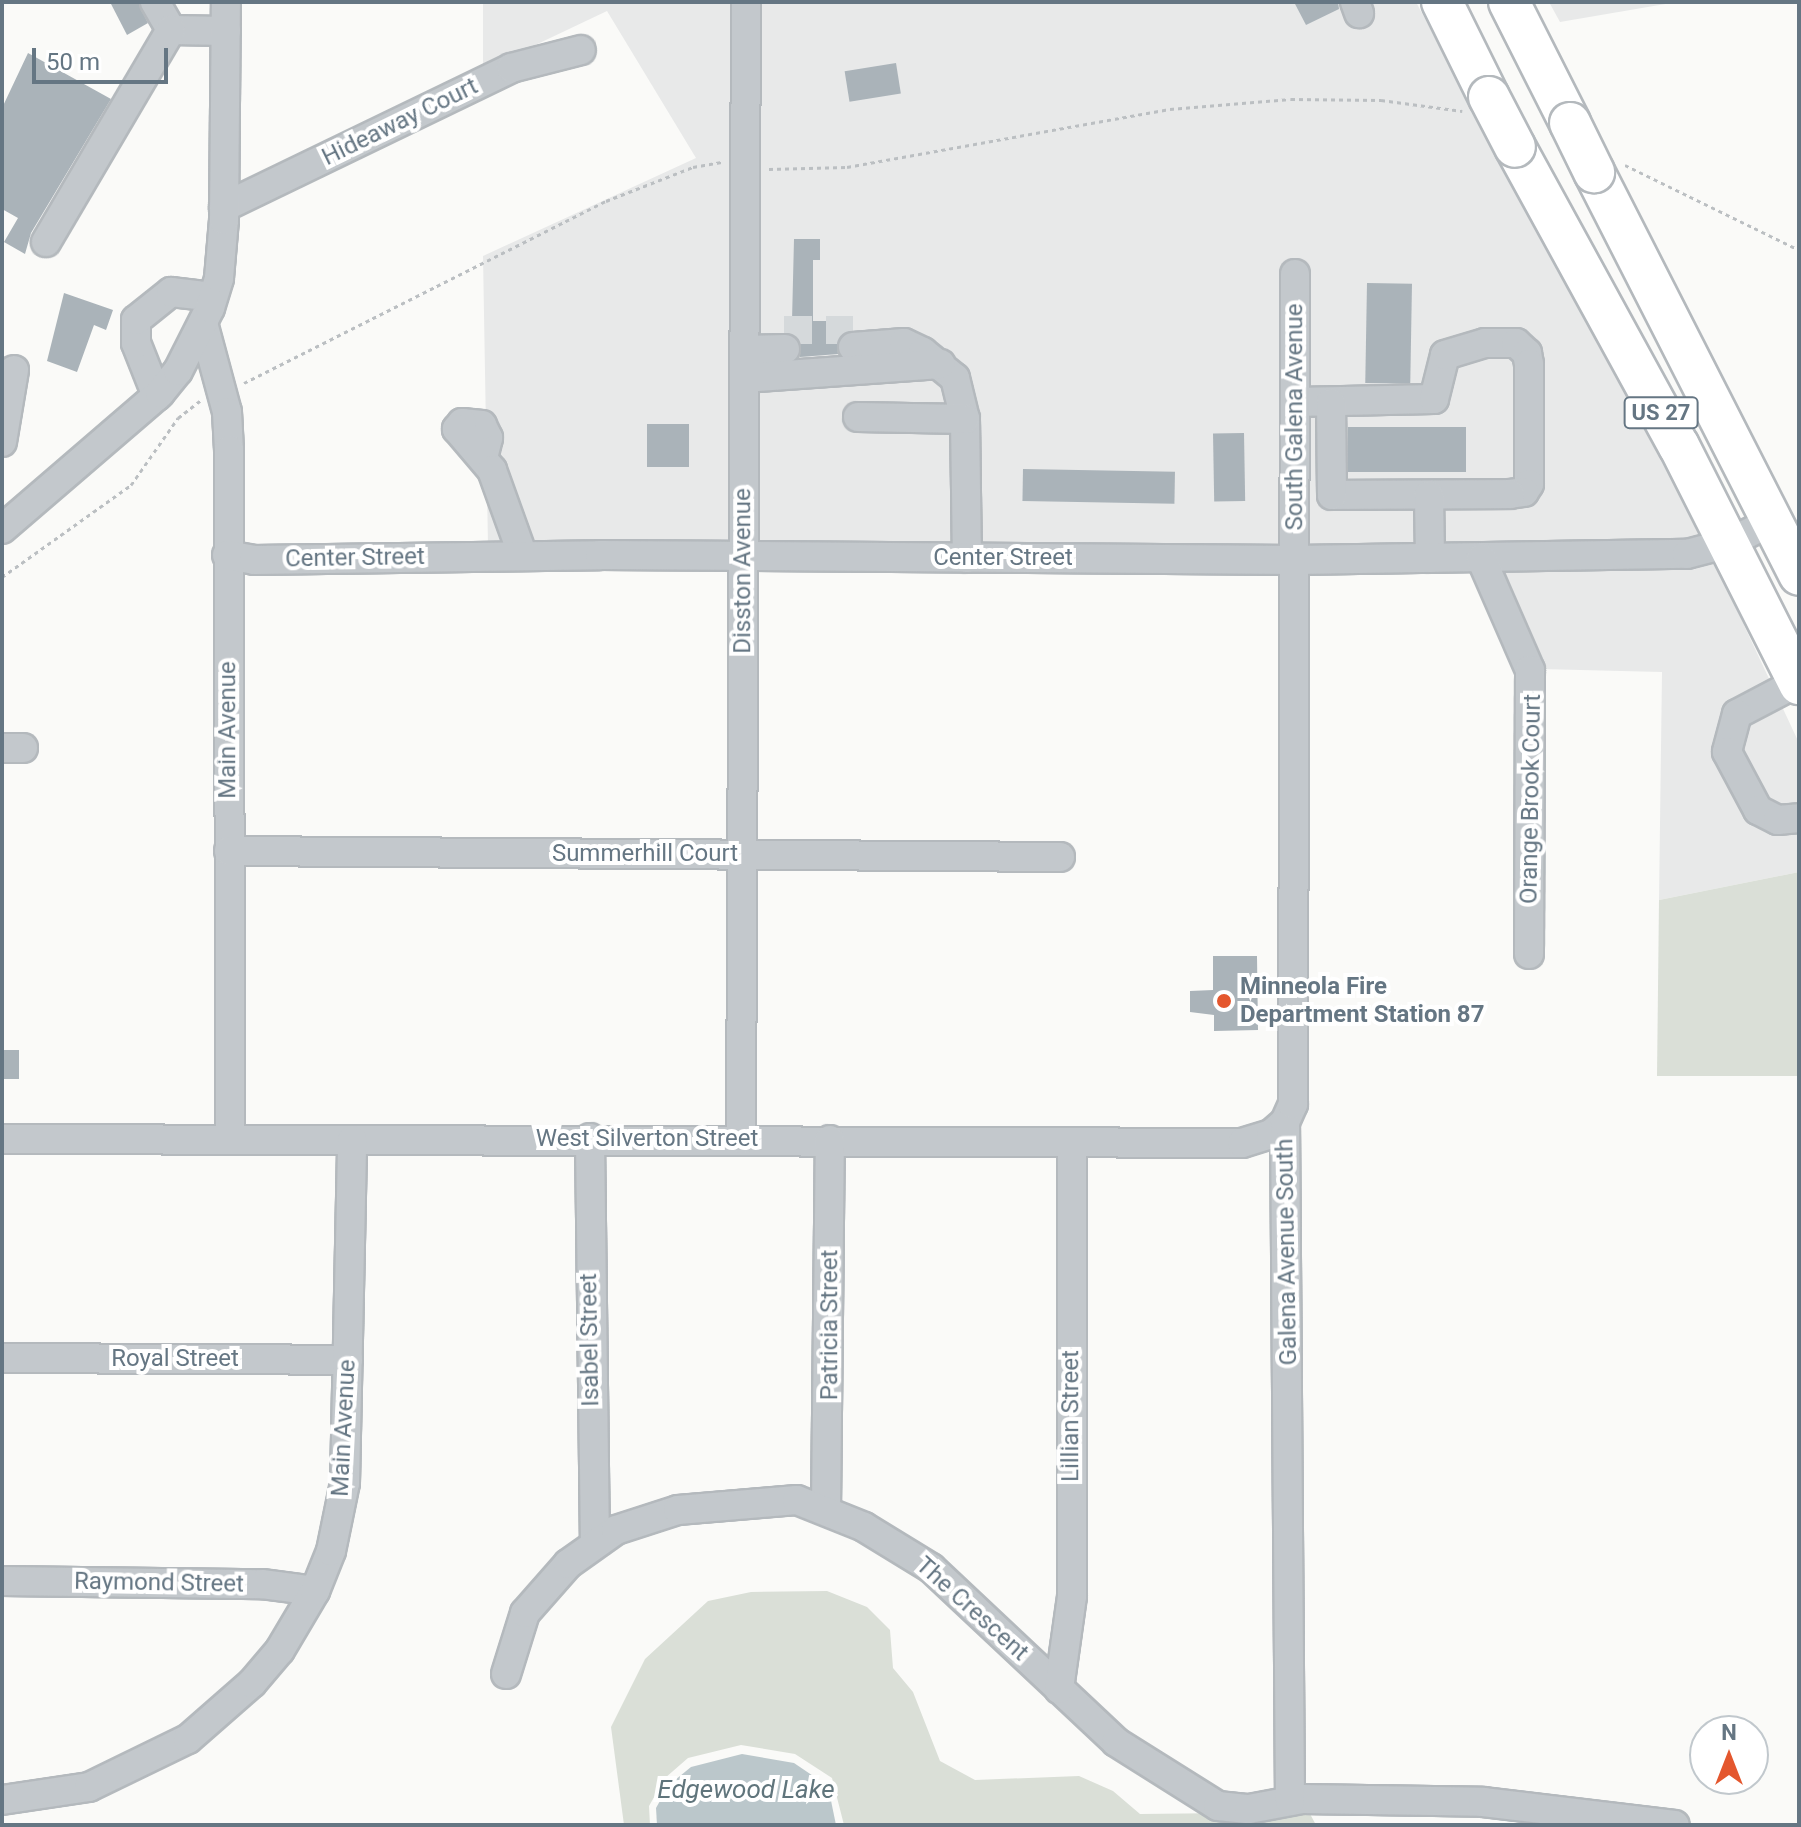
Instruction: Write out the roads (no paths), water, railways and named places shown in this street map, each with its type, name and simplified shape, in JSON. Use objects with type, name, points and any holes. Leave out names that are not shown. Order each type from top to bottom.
[{"type":"highway","name":"US 27","points":[[1442,2],[1482,105],[1515,147],[1729,543],[1798,683]]},
{"type":"highway","name":"US 27","points":[[1509,2],[1570,123],[1609,168],[1799,575]]},
{"type":"street","points":[[155,2],[171,30]]},
{"type":"street","points":[[2,529],[157,396],[178,371],[208,310],[224,207],[226,2]]},
{"type":"street","name":"Disston Avenue","points":[[741,1139],[746,2]]},
{"type":"street","points":[[171,30],[226,31]]},
{"type":"street","points":[[46,242],[171,30]]},
{"type":"street","name":"Hideaway Court","points":[[224,207],[511,68],[581,50]]},
{"type":"street","name":"South Galena Avenue","points":[[1295,274],[1296,560]]},
{"type":"street","points":[[157,396],[136,343],[136,320],[171,292],[208,310]]},
{"type":"street","name":"Main Avenue","points":[[208,310],[229,450],[230,1140]]},
{"type":"street","points":[[744,339],[784,339]]},
{"type":"street","points":[[861,339],[904,343],[941,364],[955,378],[965,419],[967,558]]},
{"type":"street","points":[[1296,402],[1419,403],[1434,399],[1440,389],[1445,355],[1485,343],[1516,343],[1527,353],[1529,484],[1524,492],[1332,495],[1331,403]]},
{"type":"street","points":[[744,378],[941,364]]},
{"type":"street","points":[[2,442],[14,370]]},
{"type":"street","points":[[858,417],[965,419]]},
{"type":"street","points":[[483,458],[523,556]]},
{"type":"street","points":[[1429,495],[1430,558]]},
{"type":"street","name":"Center Street","points":[[227,555],[254,560],[523,556],[1296,560],[1687,554],[1729,543],[1772,521]]},
{"type":"street","name":"Orange Brook Court","points":[[1481,558],[1530,670],[1529,954]]},
{"type":"street","name":"Galena Avenue South","points":[[1290,1801],[1290,1202],[1285,1122],[1293,1104],[1296,560]]},
{"type":"street","points":[[1798,683],[1737,714],[1727,752],[1758,810],[1778,820],[1799,818]]},
{"type":"street","name":"Summerhill Court","points":[[229,851],[1060,857]]},
{"type":"street","name":"West Silverton Street","points":[[2,1139],[590,1138],[1242,1143],[1271,1134],[1285,1122]]},
{"type":"street","name":"Isabel Street","points":[[590,1138],[595,1542]]},
{"type":"street","name":"Main Avenue","points":[[2,1800],[35,1797],[111,1779],[197,1732],[280,1650],[315,1591],[331,1551],[345,1483],[352,1140]]},
{"type":"street","name":"Patricia Street","points":[[826,1509],[830,1140]]},
{"type":"street","name":"Lillian Street","points":[[1059,1689],[1072,1596],[1072,1142]]},
{"type":"street","name":"Royal Street","points":[[2,1358],[348,1360]]},
{"type":"street","name":"The Crescent","points":[[506,1674],[525,1613],[568,1564],[595,1542],[639,1521],[678,1510],[797,1500],[826,1509],[931,1568],[1141,1762],[1218,1806],[1249,1809],[1290,1801],[1483,1802],[1675,1825]]},
{"type":"street","name":"Raymond Street","points":[[2,1581],[199,1582],[315,1591]]},
{"type":"water","name":"Edgewood Lake","points":[[742,1754],[794,1763],[828,1786],[836,1825],[657,1825],[656,1808],[669,1785],[691,1767]]},
{"type":"tunnel","points":[[784,330],[853,330]]},
{"type":"place","name":"Minneola Fire Department Station 87","points":[[1224,1001]]}]
